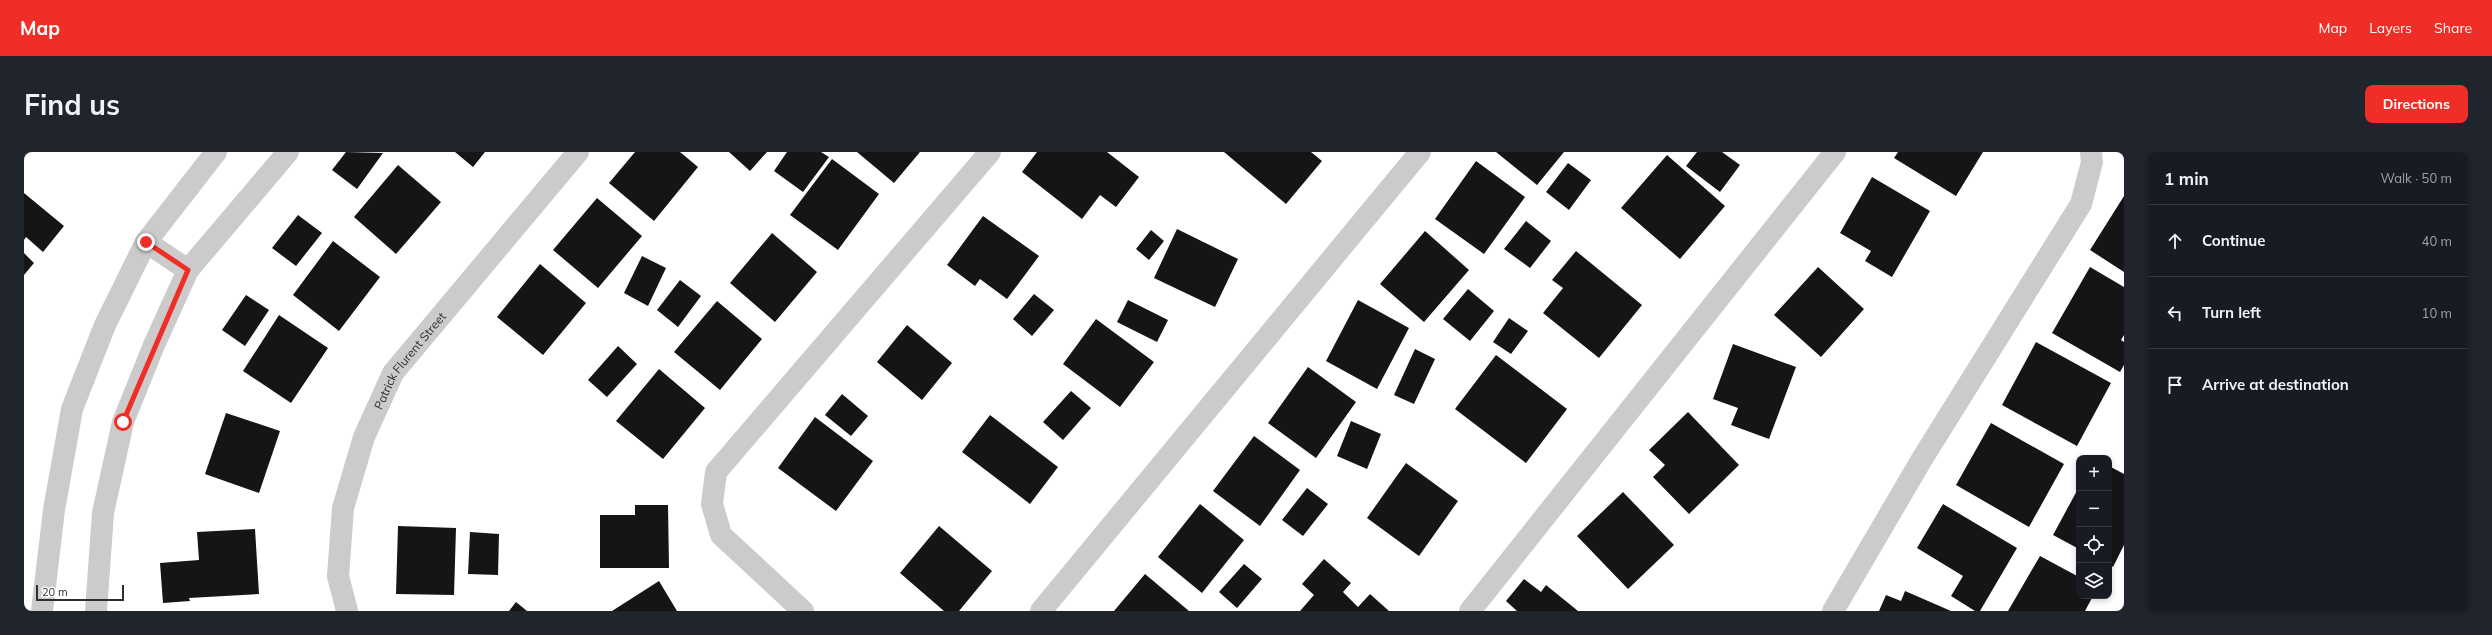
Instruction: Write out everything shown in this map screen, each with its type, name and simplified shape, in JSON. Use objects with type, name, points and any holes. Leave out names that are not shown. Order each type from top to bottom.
[{"type":"street","points":[[42,611],[54,510],[72,409],[105,325],[146,242],[216,152]]},
{"type":"street","points":[[96,611],[103,513],[123,422],[188,270],[288,152]]},
{"type":"street","name":"Patrick Flurent Street","points":[[347,611],[338,576],[343,508],[364,437],[393,373],[578,152]]},
{"type":"street","points":[[803,611],[721,535],[712,504],[716,472],[990,152]]},
{"type":"street","points":[[1041,611],[1420,152]]},
{"type":"street","points":[[1470,611],[1835,152]]},
{"type":"street","points":[[1833,611],[1922,460],[2081,204],[2092,162],[2090,152]]},
{"type":"street","points":[[146,242],[188,270]]},
{"type":"building","points":[[346,152],[383,153],[357,189],[332,170]]},
{"type":"building","points":[[455,152],[485,152],[473,167]]},
{"type":"building","points":[[635,152],[680,152],[698,167],[654,221],[609,183]]},
{"type":"building","points":[[729,152],[767,152],[750,171]]},
{"type":"building","points":[[787,152],[821,152],[829,157],[803,192],[774,171]]},
{"type":"building","points":[[857,152],[920,152],[894,183]]},
{"type":"building","points":[[1037,152],[1107,152],[1139,177],[1116,207],[1100,195],[1082,219],[1022,172]]},
{"type":"building","points":[[1224,152],[1311,152],[1322,161],[1286,204]]},
{"type":"building","points":[[1496,152],[1564,152],[1537,185]]},
{"type":"building","points":[[1697,152],[1722,152],[1740,165],[1720,192],[1686,166]]},
{"type":"building","points":[[1898,152],[1983,152],[1956,196],[1894,158]]},
{"type":"building","points":[[1667,155],[1725,206],[1680,259],[1621,208]]},
{"type":"building","points":[[832,159],[879,194],[838,250],[790,215]]},
{"type":"building","points":[[1476,161],[1525,197],[1484,254],[1435,219]]},
{"type":"building","points":[[1568,163],[1591,180],[1569,210],[1546,192]]},
{"type":"building","points":[[398,165],[441,202],[396,254],[354,217]]},
{"type":"building","points":[[1872,177],[1930,211],[1892,277],[1865,261],[1871,251],[1840,233]]},
{"type":"building","points":[[24,193],[64,226],[43,252],[26,237],[24,240]]},
{"type":"building","points":[[2124,196],[2124,272],[2090,250]]},
{"type":"building","points":[[597,198],[642,236],[598,288],[553,250]]},
{"type":"building","points":[[298,215],[322,233],[296,266],[272,248]]},
{"type":"building","points":[[983,216],[1039,256],[1007,299],[980,279],[975,286],[947,265]]},
{"type":"building","points":[[1526,221],[1551,241],[1530,268],[1504,249]]},
{"type":"building","points":[[1177,229],[1238,259],[1215,307],[1154,278]]},
{"type":"building","points":[[1151,230],[1164,241],[1149,260],[1136,249]]},
{"type":"building","points":[[1425,231],[1469,270],[1424,322],[1380,284]]},
{"type":"building","points":[[772,233],[817,272],[775,322],[730,283]]},
{"type":"building","points":[[333,241],[380,277],[339,331],[293,295]]},
{"type":"building","points":[[1576,251],[1642,305],[1599,358],[1543,313],[1563,288],[1552,280]]},
{"type":"building","points":[[24,253],[34,263],[24,275]]},
{"type":"building","points":[[642,256],[666,268],[648,306],[624,293]]},
{"type":"building","points":[[540,264],[586,303],[543,355],[497,317]]},
{"type":"building","points":[[1818,267],[1864,309],[1821,357],[1774,315]]},
{"type":"building","points":[[2090,267],[2124,287],[2124,335],[2121,340],[2124,342],[2124,365],[2120,372],[2052,333]]},
{"type":"building","points":[[680,280],[701,296],[678,327],[657,310]]},
{"type":"building","points":[[1468,289],[1494,311],[1470,341],[1443,319]]},
{"type":"building","points":[[1034,294],[1054,310],[1032,336],[1013,319]]},
{"type":"building","points":[[246,295],[269,310],[245,346],[222,330]]},
{"type":"building","points":[[1128,300],[1168,320],[1157,342],[1117,322]]},
{"type":"building","points":[[1358,300],[1409,328],[1377,389],[1326,361]]},
{"type":"building","points":[[717,301],[762,339],[720,390],[674,352]]},
{"type":"building","points":[[279,315],[328,348],[291,403],[243,371]]},
{"type":"building","points":[[1509,318],[1528,331],[1511,354],[1493,342]]},
{"type":"building","points":[[1096,319],[1154,362],[1120,407],[1063,364]]},
{"type":"building","points":[[907,325],[952,363],[922,400],[877,362]]},
{"type":"building","points":[[2036,342],[2111,383],[2077,446],[2002,405]]},
{"type":"building","points":[[1733,344],[1796,367],[1769,439],[1731,425],[1738,408],[1713,399]]},
{"type":"building","points":[[618,346],[637,364],[607,397],[588,380]]},
{"type":"building","points":[[1415,349],[1435,359],[1414,404],[1394,395]]},
{"type":"building","points":[[1496,355],[1567,409],[1526,463],[1455,409]]},
{"type":"building","points":[[1308,367],[1356,402],[1316,458],[1268,423]]},
{"type":"building","points":[[659,369],[705,408],[663,459],[616,421]]},
{"type":"building","points":[[1071,391],[1091,408],[1063,440],[1043,422]]},
{"type":"building","points":[[842,394],[868,416],[851,436],[825,415]]},
{"type":"building","points":[[1688,412],[1739,465],[1689,514],[1653,477],[1665,465],[1649,450]]},
{"type":"building","points":[[226,413],[280,431],[259,493],[205,474]]},
{"type":"building","points":[[990,415],[1058,467],[1030,504],[962,452]]},
{"type":"building","points":[[815,417],[873,461],[836,511],[778,468]]},
{"type":"building","points":[[1351,421],[1381,434],[1367,469],[1337,456]]},
{"type":"building","points":[[1991,423],[2064,464],[2029,527],[1956,485]]},
{"type":"building","points":[[1254,436],[1300,470],[1260,526],[1213,491]]},
{"type":"building","points":[[1406,463],[1458,501],[1419,556],[1367,518]]},
{"type":"building","points":[[2112,468],[2124,474],[2124,545],[2113,567]]},
{"type":"building","points":[[1307,488],[1328,504],[1303,536],[1282,520]]},
{"type":"building","points":[[1623,492],[1674,545],[1628,589],[1577,536]]},
{"type":"building","points":[[2076,493],[2076,547],[2053,535]]},
{"type":"building","points":[[1200,504],[1244,540],[1202,593],[1158,557]]},
{"type":"building","points":[[1943,504],[2017,548],[1980,611],[1975,611],[1951,596],[1963,576],[1917,548]]},
{"type":"building","points":[[635,505],[668,505],[669,568],[600,568],[600,515],[635,515]]},
{"type":"building","points":[[398,526],[456,528],[454,595],[396,594]]},
{"type":"building","points":[[939,526],[992,571],[959,611],[944,611],[900,573]]},
{"type":"building","points":[[255,529],[259,594],[189,598],[190,601],[163,603],[160,563],[199,560],[197,532]]},
{"type":"building","points":[[470,532],[499,534],[498,575],[468,574]]},
{"type":"building","points":[[2040,556],[2076,575],[2076,599],[2091,599],[2085,611],[2008,611]]},
{"type":"building","points":[[1324,559],[1351,583],[1343,592],[1358,607],[1370,594],[1389,611],[1300,611],[1314,595],[1302,584]]},
{"type":"building","points":[[1244,564],[1262,579],[1237,608],[1219,592]]},
{"type":"building","points":[[1145,574],[1189,611],[1114,611]]},
{"type":"building","points":[[1524,579],[1541,592],[1546,585],[1578,611],[1517,611],[1506,601]]},
{"type":"building","points":[[659,581],[677,611],[612,611]]},
{"type":"building","points":[[1905,591],[1951,611],[1879,611],[1886,595],[1901,601]]},
{"type":"building","points":[[516,602],[527,611],[509,611]]},
{"type":"route","points":[[123,422],[154,345],[188,270],[146,242]]}]
